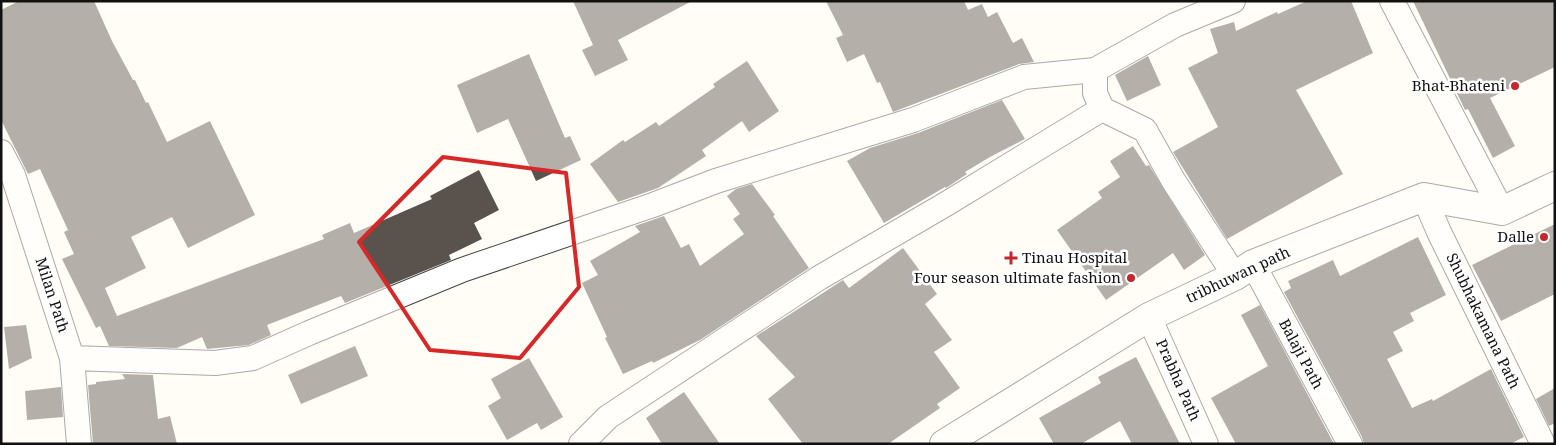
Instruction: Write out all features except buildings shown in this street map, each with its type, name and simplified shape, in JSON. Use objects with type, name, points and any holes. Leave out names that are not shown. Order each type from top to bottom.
[{"type":"street","points":[[72,358],[215,363],[253,358],[462,270],[654,205],[716,180],[913,120],[1024,78],[1094,70],[1174,25],[1232,1]]},
{"type":"street","points":[[1392,1],[1502,211]]},
{"type":"street","points":[[581,444],[608,417],[819,278],[946,204],[1102,109],[1095,94],[1094,70]]},
{"type":"street","name":"Balaji Path","points":[[1102,109],[1146,130],[1174,180],[1244,270],[1350,444]]},
{"type":"street","name":"Milan Path","points":[[1,152],[7,176],[72,358],[79,444]]},
{"type":"street","points":[[1424,197],[1502,211],[1555,186]]},
{"type":"street","name":"tribhuwan path","points":[[944,444],[1149,317],[1244,270],[1424,197]]},
{"type":"street","name":"Shubhakamana Path","points":[[1424,197],[1542,444]]},
{"type":"street","name":"Prabha Path","points":[[1149,317],[1206,444]]},
{"type":"highlighted area","points":[[443,157],[566,173],[579,287],[520,358],[430,350],[359,242]]},
{"type":"place","name":"Bhat-Bhateni","points":[[1515,86]]},
{"type":"place","name":"Dalle","points":[[1544,237]]},
{"type":"place","name":"Tinau Hospital","points":[[1011,258]]},
{"type":"place","name":"Four season ultimate fashion","points":[[1131,278]]}]
